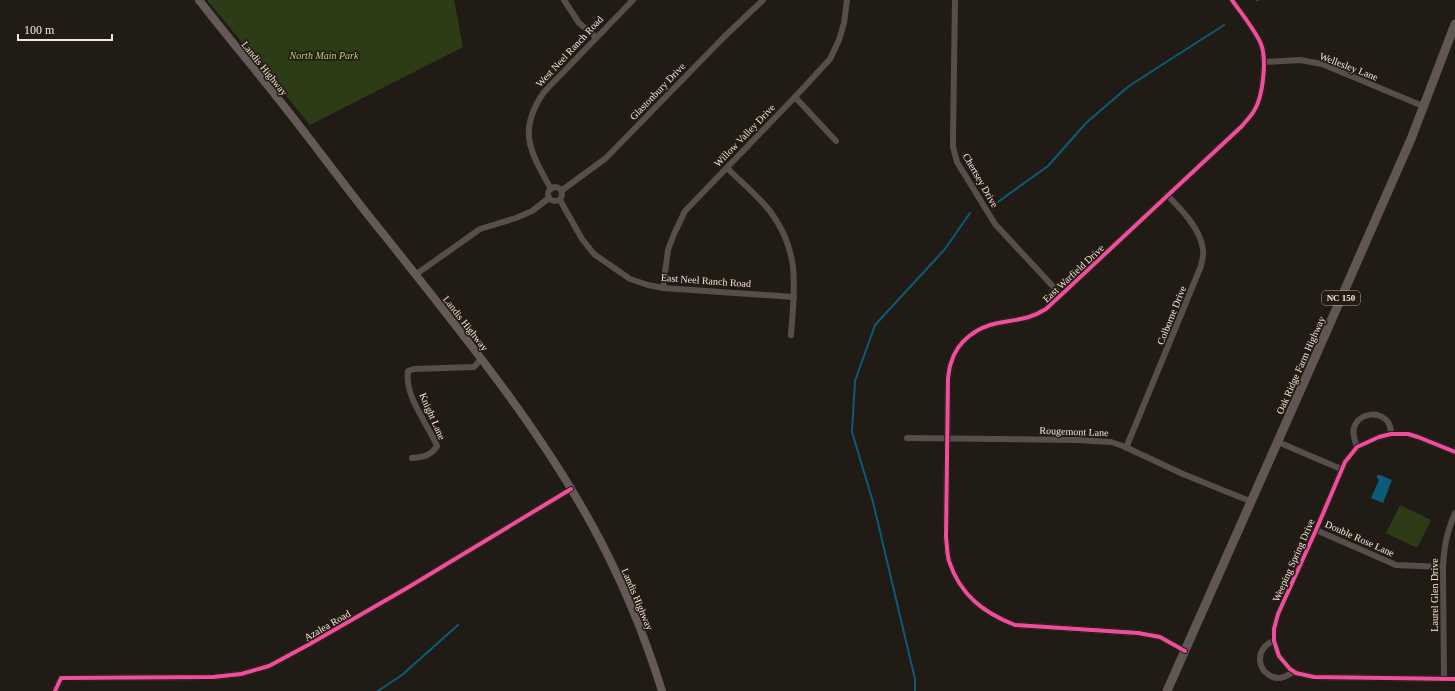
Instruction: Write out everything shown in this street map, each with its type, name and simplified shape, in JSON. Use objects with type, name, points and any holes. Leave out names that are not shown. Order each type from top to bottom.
[{"type":"main road","name":"Landis Highway","points":[[199,0],[482,359],[514,403],[571,489],[592,524],[618,576],[662,691]]},
{"type":"main road","name":"Oak Ridge Farm Highway","points":[[1167,691],[1388,192],[1455,24]]},
{"type":"street","points":[[564,0],[579,22],[596,37]]},
{"type":"street","name":"West Neel Ranch Road","points":[[551,189],[535,162],[529,143],[529,124],[534,106],[544,92],[633,0]]},
{"type":"street","name":"Glastonbury Drive","points":[[561,191],[606,158],[724,37],[763,0]]},
{"type":"street","name":"Willow Valley Drive","points":[[663,288],[668,250],[685,211],[795,97],[830,58],[839,40],[844,23],[847,0]]},
{"type":"street","name":"Chertsey Drive","points":[[955,0],[953,146],[957,162],[995,224],[1061,295]]},
{"type":"street","name":"East Warfield Drive","points":[[1185,651],[1172,643],[1152,635],[1015,625],[997,618],[981,608],[966,593],[949,560],[946,537],[948,378],[951,362],[959,346],[969,335],[986,326],[1035,316],[1046,309],[1166,195],[1242,126],[1254,111],[1262,86],[1264,62],[1261,44],[1232,0]]},
{"type":"street","name":"Wellesley Lane","points":[[1264,62],[1300,60],[1322,64],[1423,106]]},
{"type":"street","points":[[795,97],[836,141]]},
{"type":"street","points":[[727,168],[764,205],[781,228],[788,244],[794,272],[791,336]]},
{"type":"street","points":[[558,188],[561,191],[562,196],[560,200],[555,201],[549,198],[548,193],[551,189],[558,188]]},
{"type":"street","name":"Colborne Drive","points":[[1126,448],[1201,266],[1203,250],[1199,236],[1186,214],[1166,195]]},
{"type":"street","points":[[415,275],[480,228],[516,218],[532,210],[549,198]]},
{"type":"street","name":"East Neel Ranch Road","points":[[560,200],[582,239],[594,254],[630,279],[663,288],[794,297]]},
{"type":"street","name":"Knight Lane","points":[[412,458],[426,456],[434,452],[437,446],[416,405],[407,379],[408,371],[414,369],[474,367],[482,359]]},
{"type":"street","points":[[1357,446],[1354,437],[1354,427],[1359,420],[1367,415],[1375,414],[1382,416],[1389,423],[1392,434]]},
{"type":"street","name":"Weeping Spring Drive","points":[[1294,672],[1279,656],[1274,641],[1274,629],[1278,614],[1316,530],[1341,469],[1349,456],[1357,446],[1379,436],[1392,434],[1408,434],[1455,452]]},
{"type":"street","name":"Rougemont Lane","points":[[907,438],[1111,442],[1183,474],[1252,502]]},
{"type":"street","points":[[1278,442],[1341,469]]},
{"type":"street","name":"Azalea Road","points":[[55,691],[61,678],[213,677],[241,674],[268,666],[308,646],[571,489]]},
{"type":"street","name":"Laurel Glen Drive","points":[[1444,679],[1444,548],[1447,533],[1455,513]]},
{"type":"street","name":"Double Rose Lane","points":[[1316,530],[1396,565],[1443,566]]},
{"type":"street","points":[[1274,641],[1268,643],[1263,648],[1260,658],[1261,665],[1266,673],[1272,677],[1284,678],[1294,672],[1314,677],[1455,679]]},
{"type":"green space","name":"North Main Park","points":[[207,0],[454,0],[463,47],[310,125]]},
{"type":"green space","points":[[1400,505],[1431,520],[1417,548],[1386,533]]},
{"type":"water","points":[[1377,475],[1392,480],[1383,503],[1371,498],[1379,480]]},
{"type":"waterway","points":[[998,202],[1048,166],[1086,123],[1129,86],[1224,25]]},
{"type":"waterway","points":[[915,691],[915,679],[873,502],[852,432],[855,381],[875,325],[945,249],[970,213]]},
{"type":"waterway","points":[[378,691],[402,675],[458,625]]},
{"type":"cycle path","points":[[1185,651],[1160,637],[1138,633],[1015,625],[993,615],[974,601],[967,593],[954,573],[947,552],[948,378],[954,355],[969,336],[990,325],[1028,317],[1040,313],[1046,309],[1242,126],[1251,115],[1257,105],[1262,88],[1264,69],[1263,51],[1255,33],[1232,0]]},
{"type":"cycle path","points":[[1455,452],[1408,434],[1391,434],[1379,437],[1357,447],[1345,462],[1278,614],[1274,629],[1274,641],[1279,656],[1290,669],[1296,673],[1314,677],[1455,679]]},
{"type":"cycle path","points":[[55,691],[61,678],[213,677],[241,674],[269,666],[407,588],[571,489]]}]
